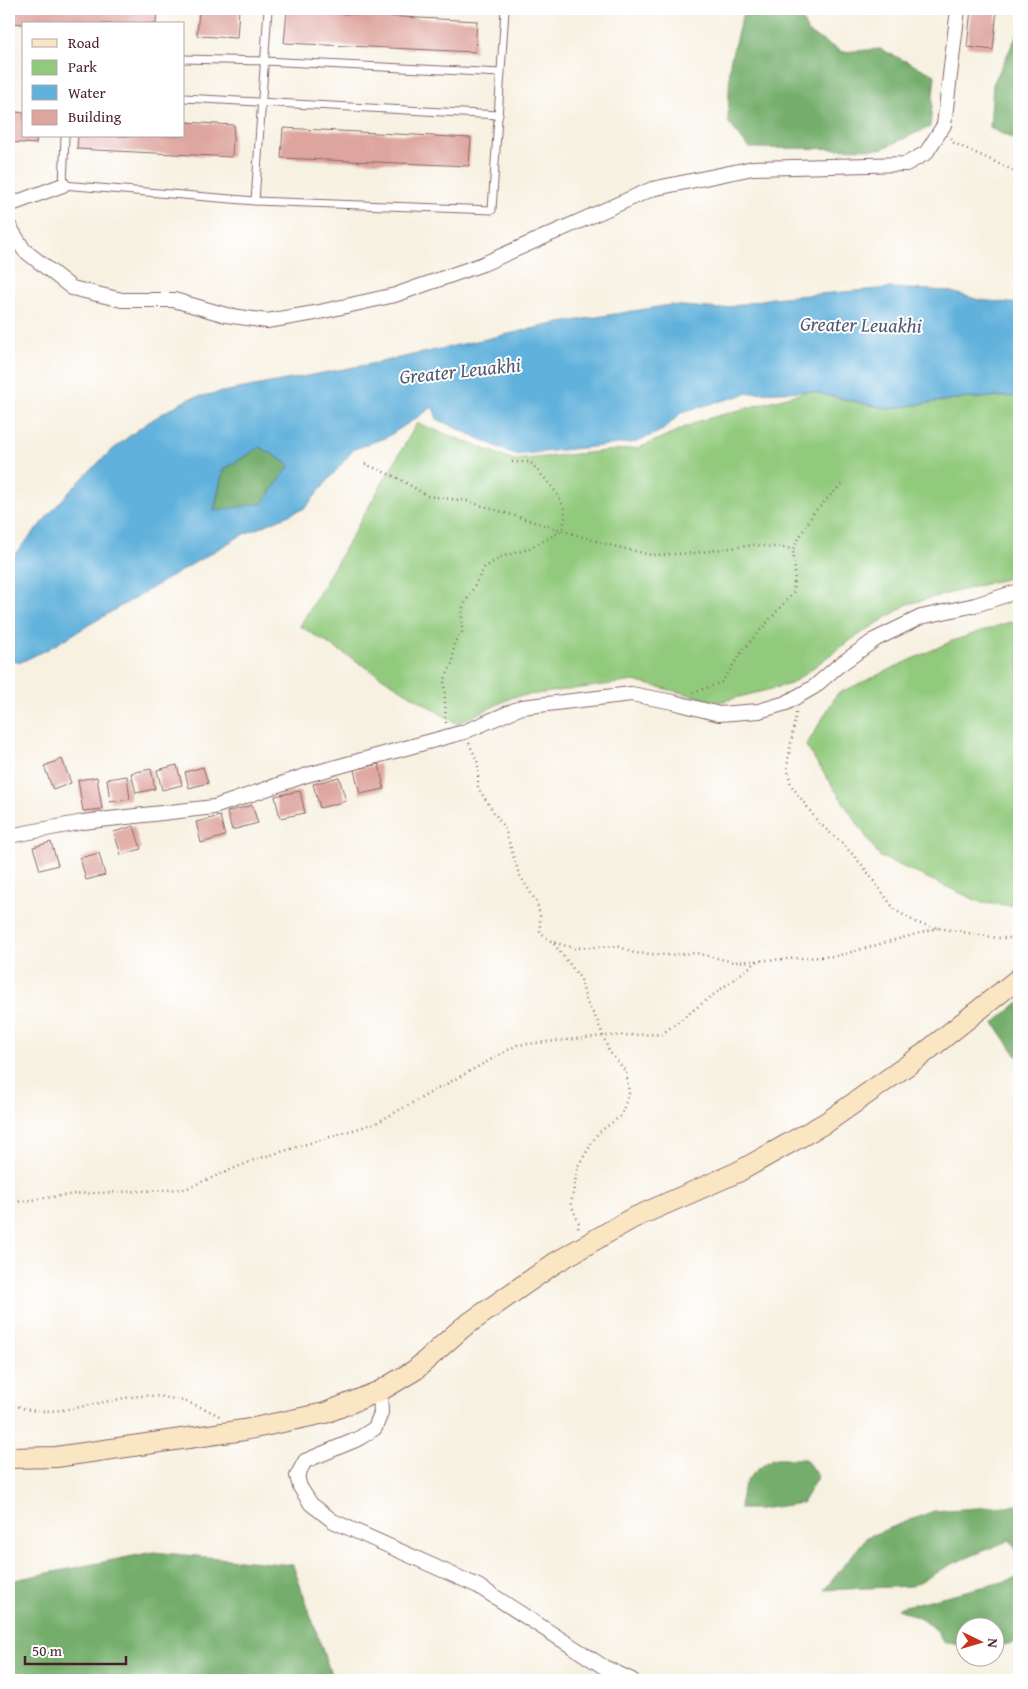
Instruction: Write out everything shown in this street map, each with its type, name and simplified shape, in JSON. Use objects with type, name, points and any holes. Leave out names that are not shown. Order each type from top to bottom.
[{"type":"main road","points":[[9,1458],[56,1457],[244,1430],[325,1414],[380,1391],[415,1370],[462,1328],[555,1262],[631,1219],[738,1172],[826,1122],[922,1055],[1019,978]]},
{"type":"street","points":[[9,226],[24,250],[72,288],[122,300],[174,300],[226,315],[267,321],[316,313],[395,295],[483,264],[652,189],[753,168],[906,164],[926,153],[944,125],[958,9]]},
{"type":"street","points":[[9,206],[63,185]]},
{"type":"street","points":[[9,836],[83,822],[214,807],[308,775],[464,732],[522,707],[631,694],[673,702],[719,714],[760,711],[786,703],[804,693],[876,639],[921,617],[975,606],[1019,591]]},
{"type":"street","points":[[380,1391],[382,1413],[375,1428],[358,1439],[306,1461],[298,1476],[300,1488],[312,1504],[333,1521],[478,1586],[604,1667],[632,1680]]},
{"type":"lane","points":[[255,201],[268,9]]},
{"type":"lane","points":[[65,138],[63,185],[255,201],[492,210],[506,9]]},
{"type":"lane","points":[[185,59],[264,60],[501,73]]},
{"type":"lane","points":[[185,98],[499,115]]},
{"type":"path","points":[[944,125],[954,143],[1019,174]]},
{"type":"path","points":[[510,462],[530,462],[546,481],[558,497],[565,515],[562,531]]},
{"type":"path","points":[[365,464],[396,477],[428,496],[467,502],[562,531],[651,555],[694,553],[754,544],[792,549]]},
{"type":"path","points":[[673,702],[722,682],[743,650],[793,593],[796,574],[792,549],[814,512],[844,482]]},
{"type":"path","points":[[446,736],[444,681],[453,662],[454,643],[462,632],[462,609],[484,568],[501,558],[528,549],[562,531]]},
{"type":"path","points":[[804,693],[792,728],[788,749],[787,766],[790,784],[819,823],[843,844],[862,865],[895,910],[917,923],[938,928],[998,938],[1019,938]]},
{"type":"path","points":[[464,732],[478,763],[478,788],[505,830],[519,874],[537,903],[540,916],[540,932],[552,942],[582,979],[586,1002],[598,1020],[609,1051],[626,1072],[630,1093],[621,1116],[598,1134],[578,1166],[571,1204],[579,1224],[577,1250]]},
{"type":"path","points":[[552,942],[574,948],[618,946],[634,953],[666,955],[696,953],[733,962],[837,956],[938,928]]},
{"type":"path","points":[[9,1203],[75,1194],[185,1189],[254,1160],[376,1123],[517,1045],[604,1036],[662,1034],[759,960]]},
{"type":"path","points":[[9,1403],[29,1410],[48,1411],[143,1396],[174,1399],[212,1412],[244,1430]]},
{"type":"green space","points":[[752,9],[797,9],[808,32],[842,52],[880,49],[935,75],[930,127],[881,149],[749,148],[728,122],[730,62],[743,13]]},
{"type":"green space","points":[[1019,31],[1019,142],[990,128],[993,84]]},
{"type":"green space","points":[[809,391],[888,409],[956,399],[1019,396],[1019,573],[1008,578],[908,604],[849,641],[791,684],[719,702],[634,681],[513,697],[457,724],[300,626],[417,423],[514,460],[639,448],[699,421]]},
{"type":"green space","points":[[260,447],[290,465],[263,504],[214,511],[223,470]]},
{"type":"green space","points":[[1019,619],[1019,906],[982,903],[879,856],[806,746],[837,694],[952,641]]},
{"type":"green space","points":[[1019,1002],[1019,1059],[994,1023]]},
{"type":"green space","points":[[772,1459],[805,1459],[818,1476],[802,1503],[760,1509],[740,1509],[742,1491],[748,1479]]},
{"type":"green space","points":[[1019,1505],[1019,1554],[1010,1540],[952,1564],[912,1586],[824,1590],[867,1537],[934,1511]]},
{"type":"green space","points":[[153,1552],[293,1565],[333,1680],[9,1680],[9,1581]]},
{"type":"green space","points":[[1019,1578],[1019,1642],[1006,1644],[1006,1616],[956,1616],[956,1644],[944,1642],[929,1623],[897,1608]]},
{"type":"water","name":"Greater Leuakhi","points":[[891,288],[948,291],[979,300],[1019,304],[1019,396],[956,399],[888,409],[809,391],[749,393],[682,412],[663,430],[637,442],[515,455],[437,419],[433,407],[387,437],[354,449],[305,508],[240,536],[48,649],[21,662],[9,661],[9,561],[91,469],[137,430],[191,398],[381,362],[554,324],[670,305],[720,309],[772,298]],"holes":[[[260,447],[290,465],[263,503],[214,511],[223,470]]]},
{"type":"building","points":[[9,9],[157,9],[156,22],[9,23]]},
{"type":"building","points":[[199,9],[239,9],[237,38],[197,36]]},
{"type":"building","points":[[971,9],[997,9],[993,50],[967,47]]},
{"type":"building","points":[[287,11],[477,21],[475,52],[284,43]]},
{"type":"building","points":[[9,111],[22,113],[22,138],[37,138],[36,144],[9,142]]},
{"type":"building","points":[[185,122],[234,125],[232,157],[77,149],[78,138],[185,138]]},
{"type":"building","points":[[283,128],[471,138],[469,166],[281,158]]},
{"type":"building","points":[[62,759],[71,783],[53,790],[44,766]]},
{"type":"building","points":[[379,764],[384,789],[360,794],[354,770]]},
{"type":"building","points":[[177,765],[182,785],[162,790],[157,770]]},
{"type":"building","points":[[203,767],[208,783],[189,788],[185,772]]},
{"type":"building","points":[[151,769],[155,789],[136,793],[131,773]]},
{"type":"building","points":[[127,776],[130,799],[110,802],[107,779]]},
{"type":"building","points":[[97,777],[102,809],[83,811],[78,780]]},
{"type":"building","points":[[339,777],[346,801],[320,808],[313,784]]},
{"type":"building","points":[[300,791],[305,813],[280,818],[275,796]]},
{"type":"building","points":[[252,805],[258,823],[232,830],[227,812]]},
{"type":"building","points":[[220,816],[225,836],[201,843],[196,822]]},
{"type":"building","points":[[134,826],[141,849],[121,855],[114,832]]},
{"type":"building","points":[[51,842],[58,865],[40,870],[33,847]]},
{"type":"building","points":[[99,853],[105,875],[86,880],[80,858]]}]
